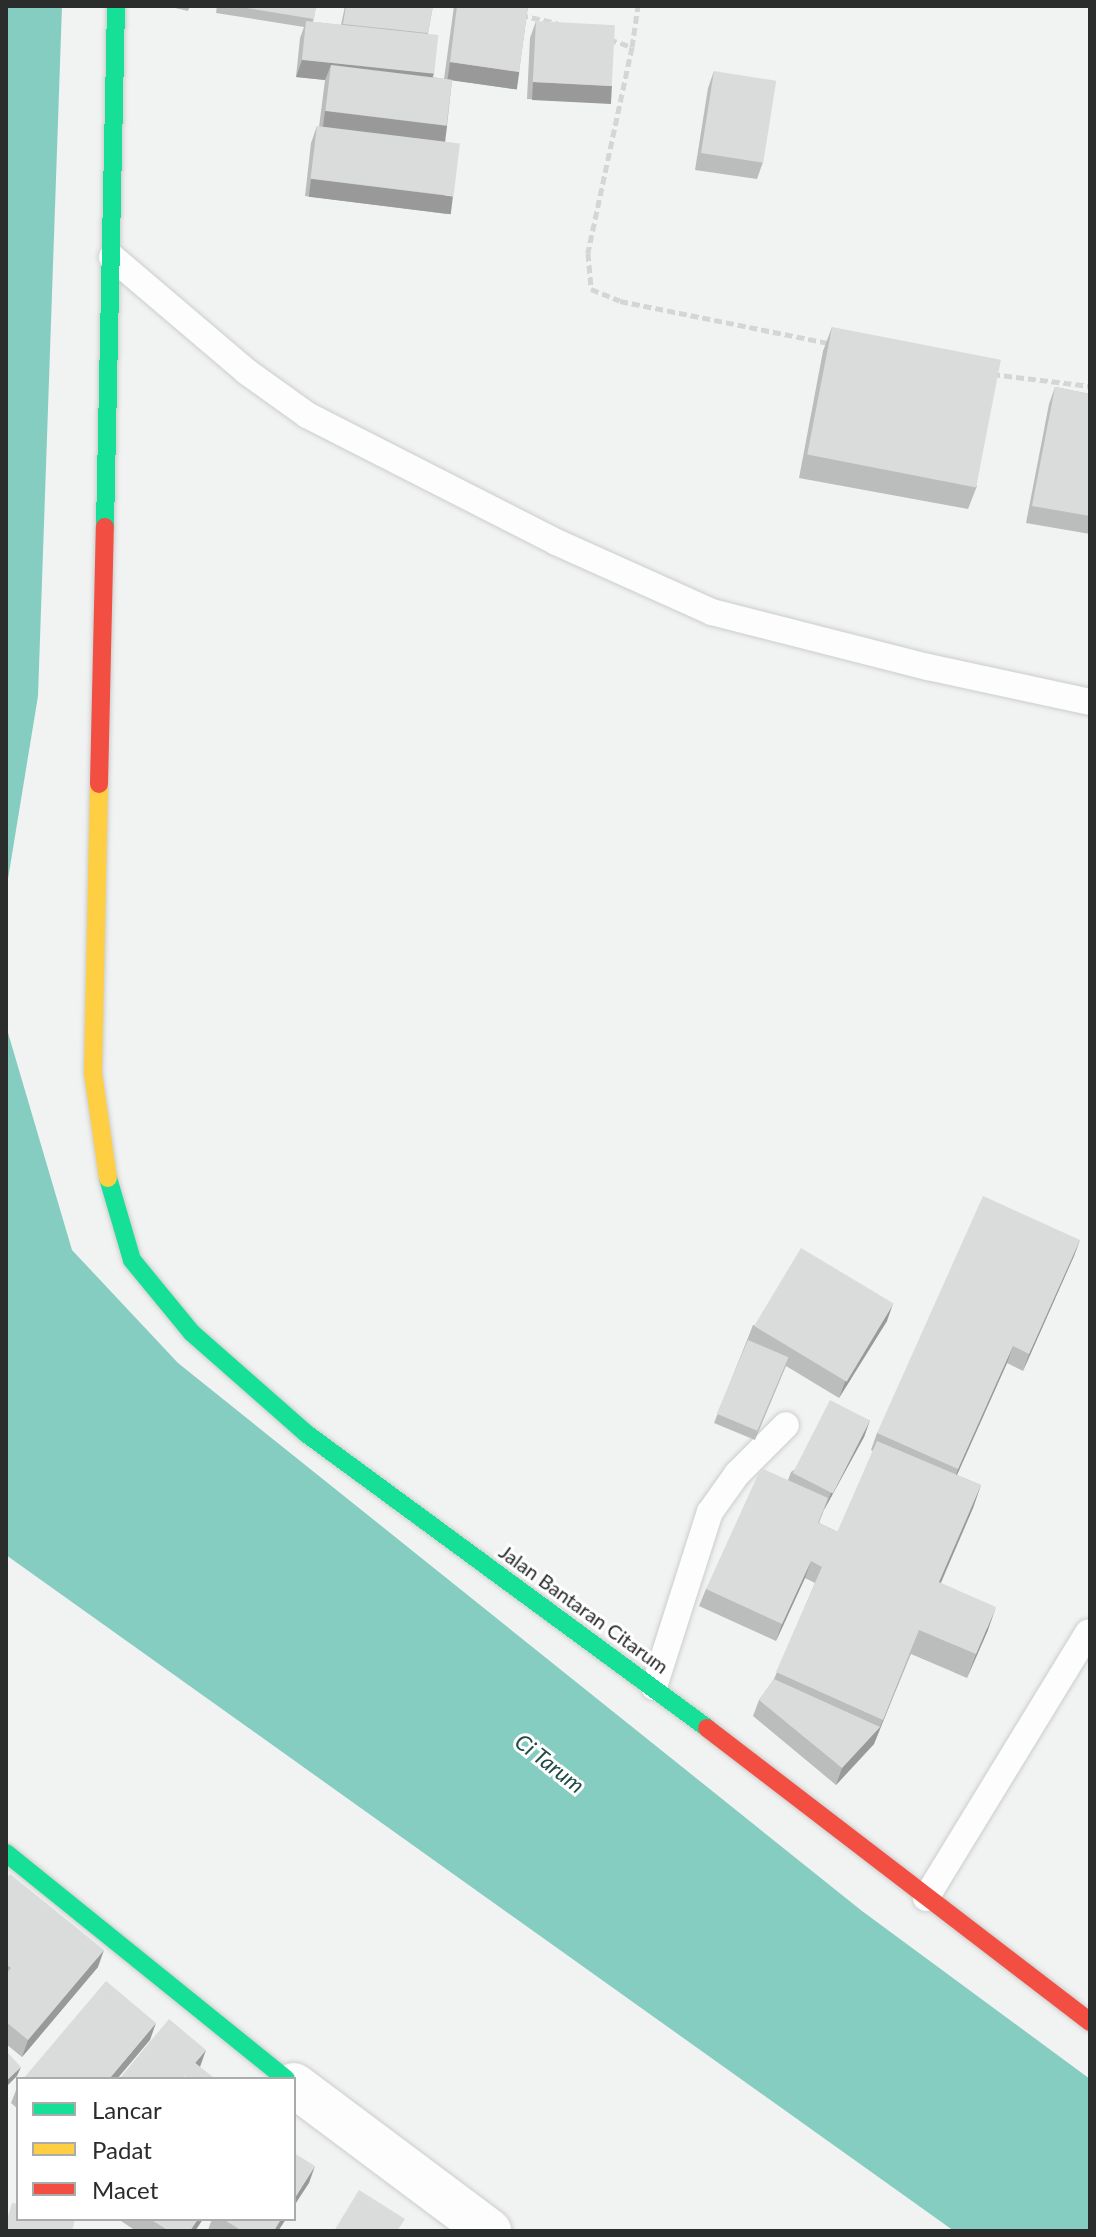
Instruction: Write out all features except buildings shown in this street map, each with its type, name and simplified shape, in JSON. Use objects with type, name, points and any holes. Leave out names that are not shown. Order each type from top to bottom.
[{"type":"street","name":"Jalan Bantaran Citarum","points":[[116,6],[93,1073],[109,1185],[132,1260],[192,1333],[307,1434],[654,1687],[1090,2022]]},
{"type":"street","points":[[6,1853],[284,2077]]},
{"type":"street","points":[[296,2086],[489,2231]]},
{"type":"lane","points":[[112,257],[247,372],[307,415],[556,542],[712,612],[928,667],[1090,702]]},
{"type":"lane","points":[[654,1687],[710,1512],[737,1474],[786,1425]]},
{"type":"lane","points":[[926,1898],[1088,1633]]},
{"type":"path","points":[[638,6],[588,253],[591,289],[620,301],[849,347]]},
{"type":"path","points":[[506,13],[564,25]]},
{"type":"path","points":[[605,38],[632,47]]},
{"type":"path","points":[[985,373],[1090,386]]},
{"type":"water","points":[[6,6],[62,6],[38,696],[6,891]]},
{"type":"water","name":"Ci Tarum","points":[[6,1026],[72,1250],[178,1363],[862,1911],[1090,2079],[1090,2231],[954,2231],[6,1555]]},
{"type":"traffic: fast","points":[[105,527],[116,6]]},
{"type":"traffic: fast","points":[[108,1178],[132,1260],[192,1333],[307,1434],[707,1728]]},
{"type":"traffic: fast","points":[[6,1853],[284,2077]]},
{"type":"traffic: slow","points":[[99,784],[93,1073],[108,1178]]},
{"type":"traffic: jam","points":[[99,784],[105,527]]},
{"type":"traffic: jam","points":[[707,1728],[1090,2022]]}]
